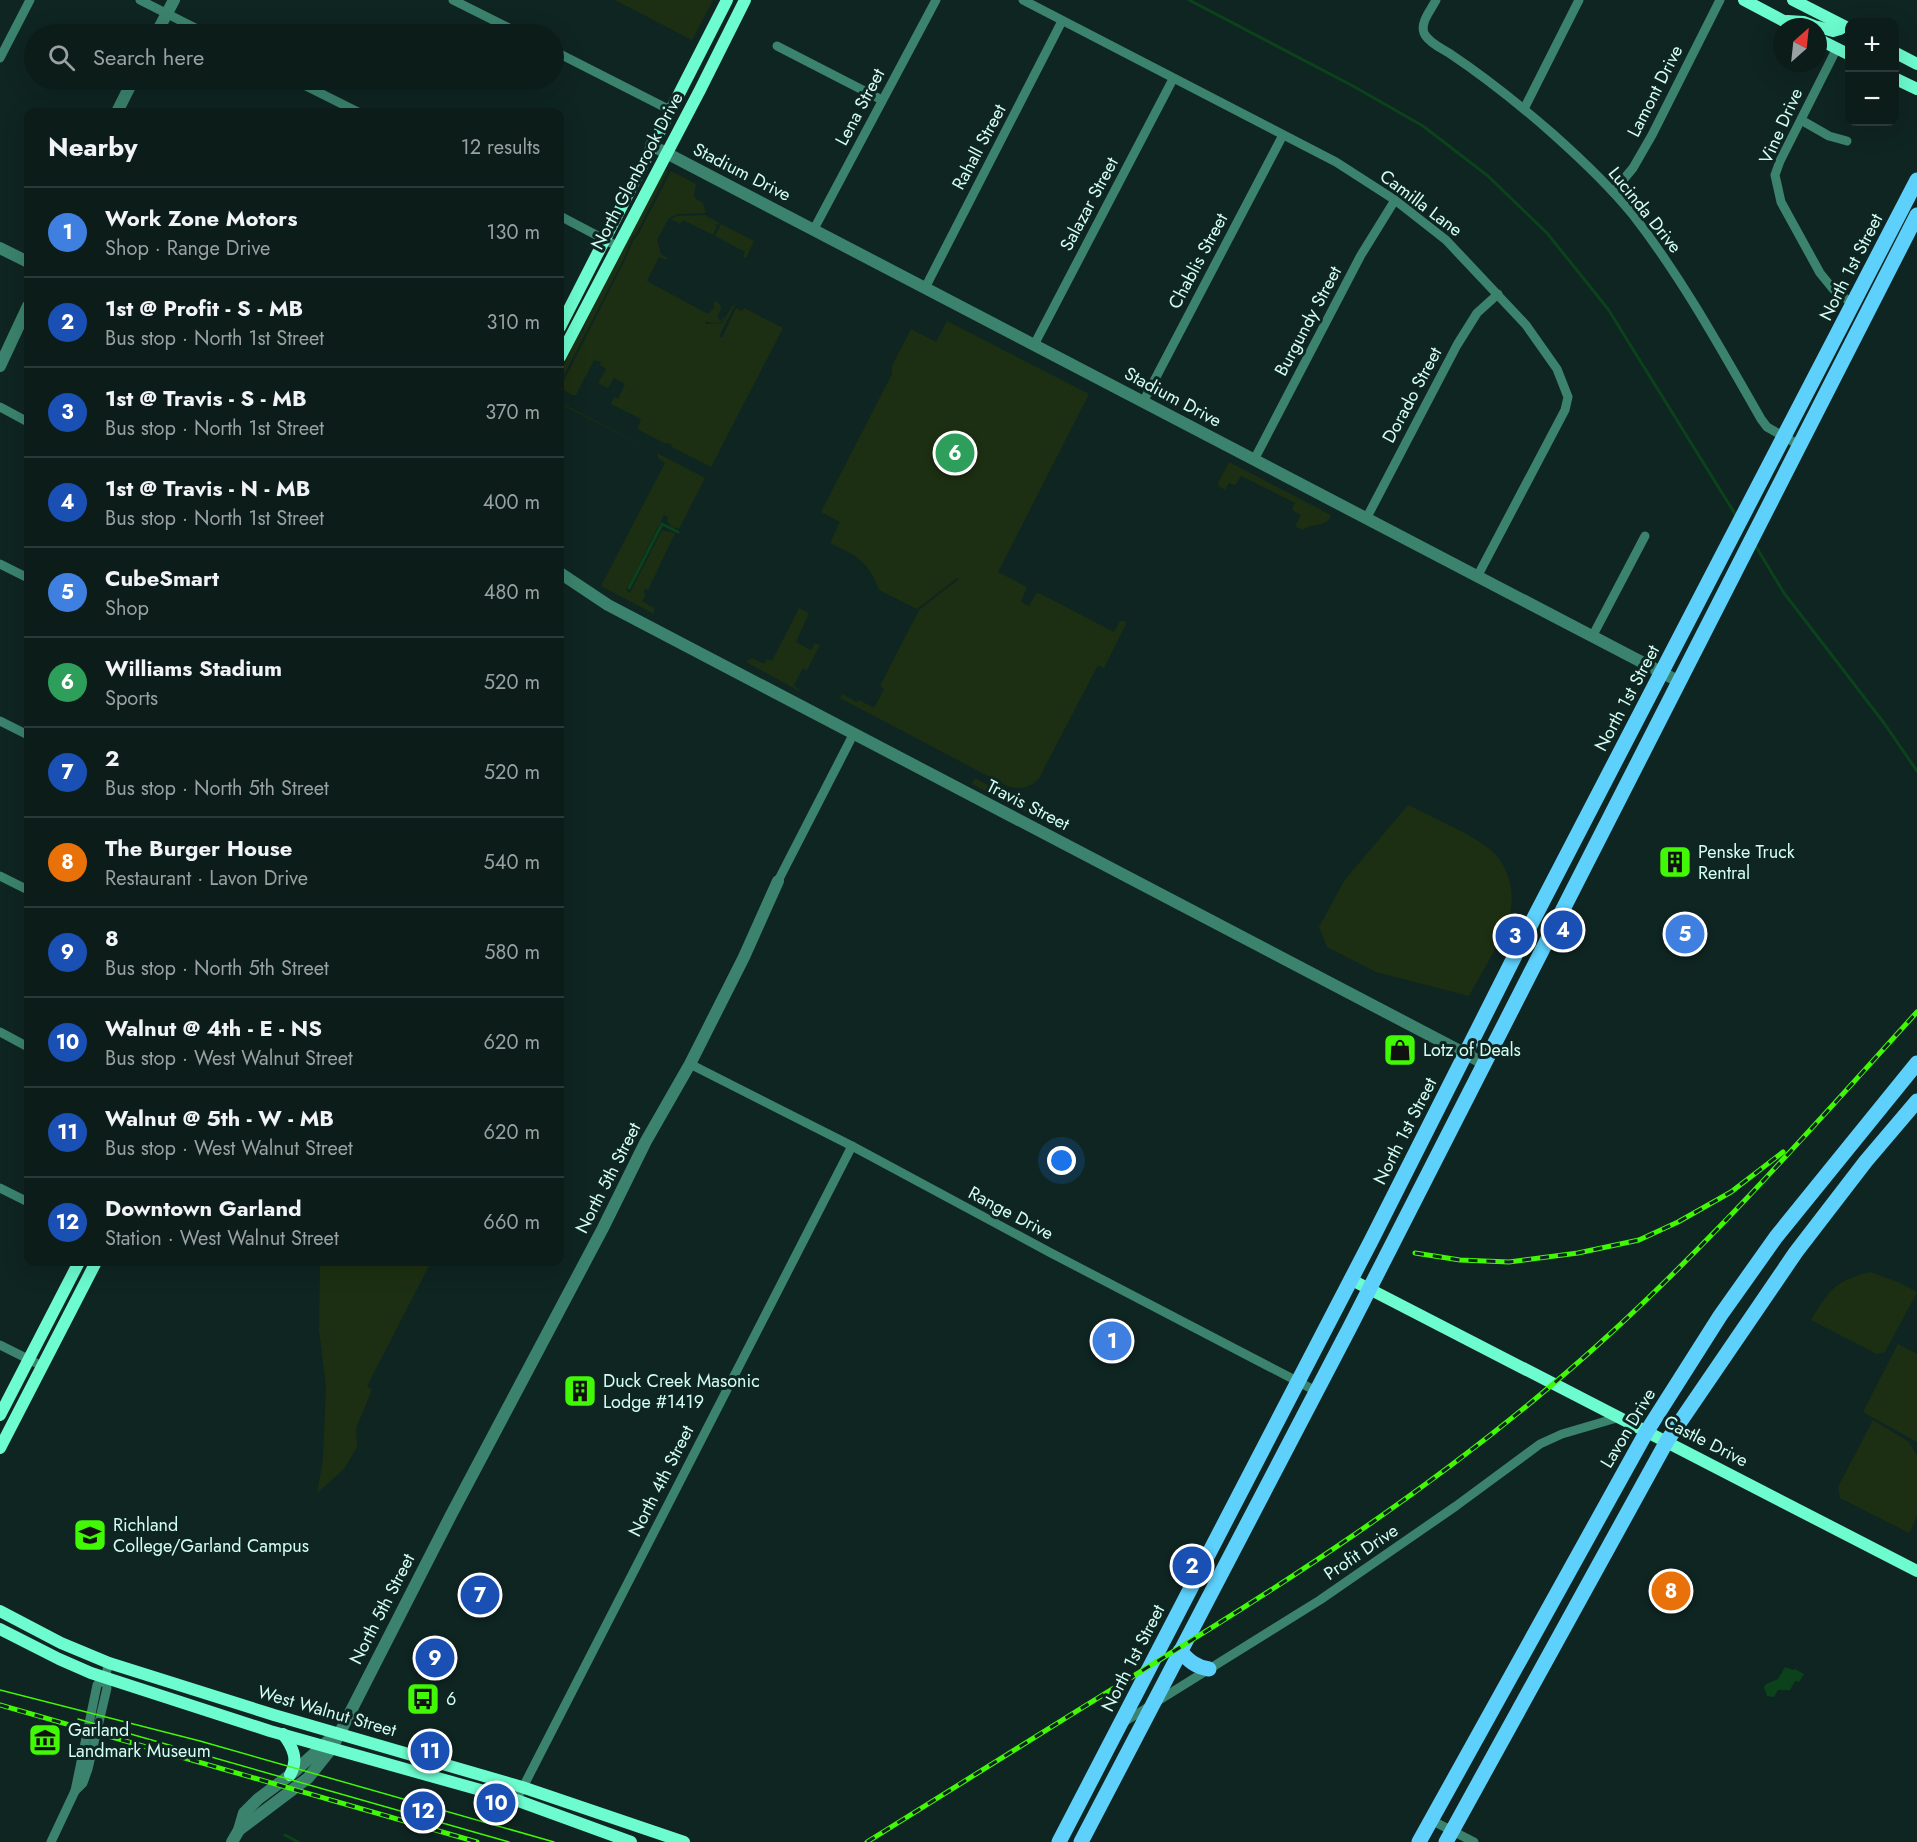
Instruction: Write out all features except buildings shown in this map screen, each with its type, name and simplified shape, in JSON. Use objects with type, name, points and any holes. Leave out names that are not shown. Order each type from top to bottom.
[{"type":"main road","name":"North Glenbrook Drive","points":[[564,319],[727,0]]},
{"type":"main road","name":"North Glenbrook Drive","points":[[564,349],[745,0]]},
{"type":"main road","points":[[1744,0],[1777,18]]},
{"type":"main road","points":[[1793,0],[1845,26]]},
{"type":"main road","points":[[1827,28],[1840,30],[1845,28]]},
{"type":"main road","points":[[1827,43],[1845,52]]},
{"type":"main road","points":[[1899,55],[1917,64]]},
{"type":"main road","points":[[1899,80],[1917,89]]},
{"type":"main road","name":"North 1st Street","points":[[1081,1842],[1369,1289],[1746,552],[1799,445],[1888,254],[1917,180]]},
{"type":"main road","name":"North 1st Street","points":[[1059,1842],[1298,1382],[1525,936],[1854,305],[1917,214]]},
{"type":"main road","points":[[1713,614],[1711,604],[1733,537]]},
{"type":"main road","points":[[1525,936],[1543,945]]},
{"type":"main road","name":"Lavon Drive","points":[[1419,1842],[1647,1431],[1726,1308],[1776,1237],[1850,1144],[1915,1069]]},
{"type":"main road","points":[[1451,1083],[1468,1092]]},
{"type":"main road","points":[[1449,1836],[1667,1441],[1741,1330],[1821,1220],[1866,1161],[1917,1101]]},
{"type":"main road","points":[[1821,1220],[1816,1211],[1818,1198],[1841,1163],[1850,1144]]},
{"type":"main road","points":[[0,1415],[77,1266]]},
{"type":"main road","points":[[0,1448],[94,1266]]},
{"type":"main road","name":"Castle Drive","points":[[1350,1280],[1917,1571]]},
{"type":"main road","points":[[1211,1549],[1228,1557]]},
{"type":"main road","name":"West Walnut Street","points":[[0,1611],[60,1643],[109,1662],[522,1787],[684,1842]]},
{"type":"main road","name":"West Walnut Street","points":[[0,1629],[65,1662],[105,1677],[283,1734],[516,1800],[631,1842]]},
{"type":"main road","points":[[1180,1651],[1192,1664],[1199,1668],[1209,1669]]},
{"type":"main road","points":[[283,1734],[295,1756],[295,1767],[290,1774]]},
{"type":"street","points":[[0,58],[30,0]]},
{"type":"street","points":[[140,0],[187,24]]},
{"type":"street","points":[[162,24],[174,0]]},
{"type":"street","points":[[453,0],[501,24]]},
{"type":"street","name":"Lena Street","points":[[814,229],[936,0]]},
{"type":"street","name":"Camilla Lane","points":[[1023,0],[1336,162],[1395,200],[1446,240],[1526,325],[1557,369],[1568,397],[1565,410],[1477,577]]},
{"type":"street","name":"Lucinda Drive","points":[[1436,0],[1426,19],[1424,32],[1427,38],[1524,109],[1575,154],[1613,192],[1633,216],[1694,303],[1761,419],[1767,427],[1799,445]]},
{"type":"street","points":[[1524,109],[1579,0]]},
{"type":"street","name":"Lamont Drive","points":[[1613,192],[1633,168],[1652,135],[1720,0]]},
{"type":"street","name":"Rahall Street","points":[[925,288],[1062,21]]},
{"type":"street","points":[[777,46],[882,100]]},
{"type":"street","name":"Vine Drive","points":[[1837,48],[1780,161],[1776,175],[1781,202],[1820,273],[1833,289],[1854,305]]},
{"type":"street","points":[[564,56],[670,110]]},
{"type":"street","name":"Salazar Street","points":[[1034,345],[1173,79]]},
{"type":"street","points":[[119,108],[129,90]]},
{"type":"street","points":[[314,90],[350,108]]},
{"type":"street","points":[[1801,120],[1829,135],[1847,141]]},
{"type":"street","name":"Chablis Street","points":[[1143,402],[1283,135]]},
{"type":"street","name":"Stadium Drive","points":[[651,145],[1678,681]]},
{"type":"street","name":"Burgundy Street","points":[[1254,460],[1361,255],[1395,200]]},
{"type":"street","points":[[564,218],[617,246]]},
{"type":"street","points":[[0,248],[24,260]]},
{"type":"street","name":"Dorado Street","points":[[1366,519],[1457,345],[1478,313],[1498,294]]},
{"type":"street","points":[[0,366],[24,315]]},
{"type":"street","points":[[0,407],[24,420]]},
{"type":"street","points":[[1592,637],[1645,536]]},
{"type":"street","points":[[0,564],[24,576]]},
{"type":"street","name":"Travis Street","points":[[564,576],[608,604],[1483,1063]]},
{"type":"street","points":[[0,721],[24,733]]},
{"type":"street","name":"North 5th Street","points":[[239,1830],[308,1778],[338,1733],[599,1236],[646,1141],[690,1064],[744,957],[778,880],[854,733]]},
{"type":"street","points":[[0,876],[24,888]]},
{"type":"street","points":[[0,1032],[24,1045]]},
{"type":"street","name":"Range Drive","points":[[690,1064],[852,1146],[1316,1391]]},
{"type":"street","name":"North 4th Street","points":[[516,1800],[852,1146]]},
{"type":"street","points":[[0,1188],[24,1201]]},
{"type":"street","points":[[0,1345],[42,1366]]},
{"type":"street","name":"Profit Drive","points":[[1122,1723],[1320,1600],[1408,1540],[1540,1444],[1562,1434],[1620,1417]]},
{"type":"street","points":[[51,1842],[75,1791],[83,1783],[88,1769],[107,1688],[105,1677],[109,1662]]},
{"type":"street","name":"North 5th Street","points":[[232,1842],[239,1830],[244,1813],[276,1784],[327,1747]]},
{"type":"street","points":[[1431,1820],[1449,1836],[1474,1842]]},
{"type":"shaded area","points":[[615,0],[713,0],[692,40]]},
{"type":"shaded area","points":[[668,171],[636,234],[632,237],[624,258],[564,375],[564,365],[578,336],[583,331],[663,172]]},
{"type":"shaded area","points":[[671,171],[696,184],[694,195],[703,203],[706,213],[678,214],[669,218],[657,240],[661,254],[668,258],[667,260],[659,257],[647,281],[708,314],[715,307],[713,306],[715,301],[720,304],[721,309],[717,317],[721,321],[724,316],[724,319],[722,321],[718,323],[705,321],[706,324],[722,323],[732,306],[735,305],[719,336],[722,338],[736,308],[742,311],[744,308],[783,328],[711,467],[639,430],[641,419],[611,404],[614,397],[618,399],[625,384],[614,378],[608,388],[598,383],[606,369],[600,365],[601,362],[594,360],[576,395],[564,390],[564,380]]},
{"type":"shaded area","points":[[705,215],[719,223],[714,224],[717,227],[713,235],[683,220],[680,224],[671,219],[677,216]]},
{"type":"shaded area","points":[[721,224],[754,241],[746,258],[743,257],[745,252],[715,236]]},
{"type":"shaded area","points":[[947,321],[1089,394],[998,572],[1027,587],[1021,602],[1029,606],[1039,593],[1114,632],[1120,621],[1125,621],[1126,624],[1104,668],[1098,665],[1039,778],[1024,787],[1007,786],[840,698],[842,694],[874,708],[884,689],[880,686],[919,610],[959,579],[957,578],[917,609],[879,590],[866,565],[830,543],[840,522],[821,512],[892,374],[892,366],[911,329],[936,342]]},
{"type":"shaded area","points":[[565,405],[705,478],[679,529],[672,527],[667,521],[668,517],[664,515],[626,590],[630,593],[662,530],[675,533],[648,590],[645,589],[643,592],[646,595],[642,601],[654,608],[654,614],[601,586],[665,463],[658,458],[657,453]]},
{"type":"shaded area","points":[[1229,462],[1331,515],[1329,519],[1322,524],[1303,530],[1295,526],[1301,515],[1292,510],[1295,503],[1241,476],[1235,485],[1229,483],[1225,490],[1218,483]]},
{"type":"shaded area","points":[[799,608],[809,613],[796,642],[811,650],[815,643],[820,645],[807,670],[803,668],[794,685],[803,693],[746,662],[752,658],[764,664],[767,659],[772,661]]},
{"type":"shaded area","points":[[975,778],[1013,801],[1041,813],[1039,816],[1030,817],[1030,814],[972,784]]},
{"type":"shaded area","points":[[1408,805],[1484,845],[1499,858],[1508,876],[1512,895],[1510,914],[1499,942],[1469,996],[1376,972],[1327,947],[1319,927],[1344,881]]},
{"type":"shaded area","points":[[320,1266],[429,1266],[367,1386],[372,1390],[356,1428],[357,1447],[344,1469],[317,1493],[323,1459],[326,1386],[319,1330]]},
{"type":"shaded area","points":[[1870,1272],[1917,1292],[1885,1352],[1877,1354],[1811,1320],[1834,1288],[1858,1275]]},
{"type":"shaded area","points":[[1898,1344],[1917,1354],[1917,1442],[1863,1412]]},
{"type":"shaded area","points":[[1873,1420],[1909,1442],[1917,1456],[1917,1516],[1909,1533],[1840,1498],[1838,1487]]},
{"type":"shaded area","points":[[1785,1667],[1804,1674],[1799,1682],[1795,1681],[1790,1690],[1778,1690],[1774,1697],[1767,1696],[1764,1687],[1778,1679]]},
{"type":"waterway","points":[[1189,0],[1353,86],[1423,126],[1488,176],[1547,233],[1608,309],[1737,517]]},
{"type":"waterway","points":[[629,588],[662,524],[678,532]]},
{"type":"waterway","points":[[1755,545],[1784,593],[1884,723],[1917,771]]},
{"type":"waterway","points":[[285,1835],[298,1842]]},
{"type":"tram line","points":[[0,1690],[200,1741],[554,1842]]},
{"type":"tram line","points":[[78,1719],[509,1842]]},
{"type":"railway","points":[[867,1842],[1305,1568],[1407,1498],[1505,1423],[1553,1384],[1650,1297],[1786,1156],[1917,1012]]},
{"type":"railway","points":[[1415,1253],[1460,1260],[1509,1262],[1578,1253],[1639,1240],[1678,1222],[1731,1192],[1783,1152]]},
{"type":"railway","points":[[0,1705],[477,1842]]},
{"type":"place","name":"Williams Stadium","points":[[955,453]]},
{"type":"place","name":"Penske Truck Rentral","points":[[1675,862]]},
{"type":"place","name":"1st @ Travis - N - MB","points":[[1563,930]]},
{"type":"place","name":"CubeSmart","points":[[1685,934]]},
{"type":"place","name":"1st @ Travis - S - MB","points":[[1515,936]]},
{"type":"place","name":"Lotz of Deals","points":[[1400,1050]]},
{"type":"place","name":"Work Zone Motors","points":[[1112,1341]]},
{"type":"place","name":"Duck Creek Masonic Lodge #1419","points":[[580,1391]]},
{"type":"place","name":"Richland College/Garland Campus","points":[[90,1535]]},
{"type":"place","name":"1st @ Profit - S - MB","points":[[1192,1566]]},
{"type":"place","name":"The Burger House","points":[[1671,1591]]},
{"type":"place","name":"2","points":[[480,1595]]},
{"type":"place","name":"8","points":[[435,1658]]},
{"type":"place","name":"6","points":[[423,1699]]},
{"type":"place","name":"Garland Landmark Museum","points":[[45,1740]]},
{"type":"place","name":"Walnut @ 5th - W - MB","points":[[430,1751]]},
{"type":"place","name":"Walnut @ 4th - E - NS","points":[[496,1803]]},
{"type":"place","name":"Downtown Garland","points":[[423,1811]]}]
